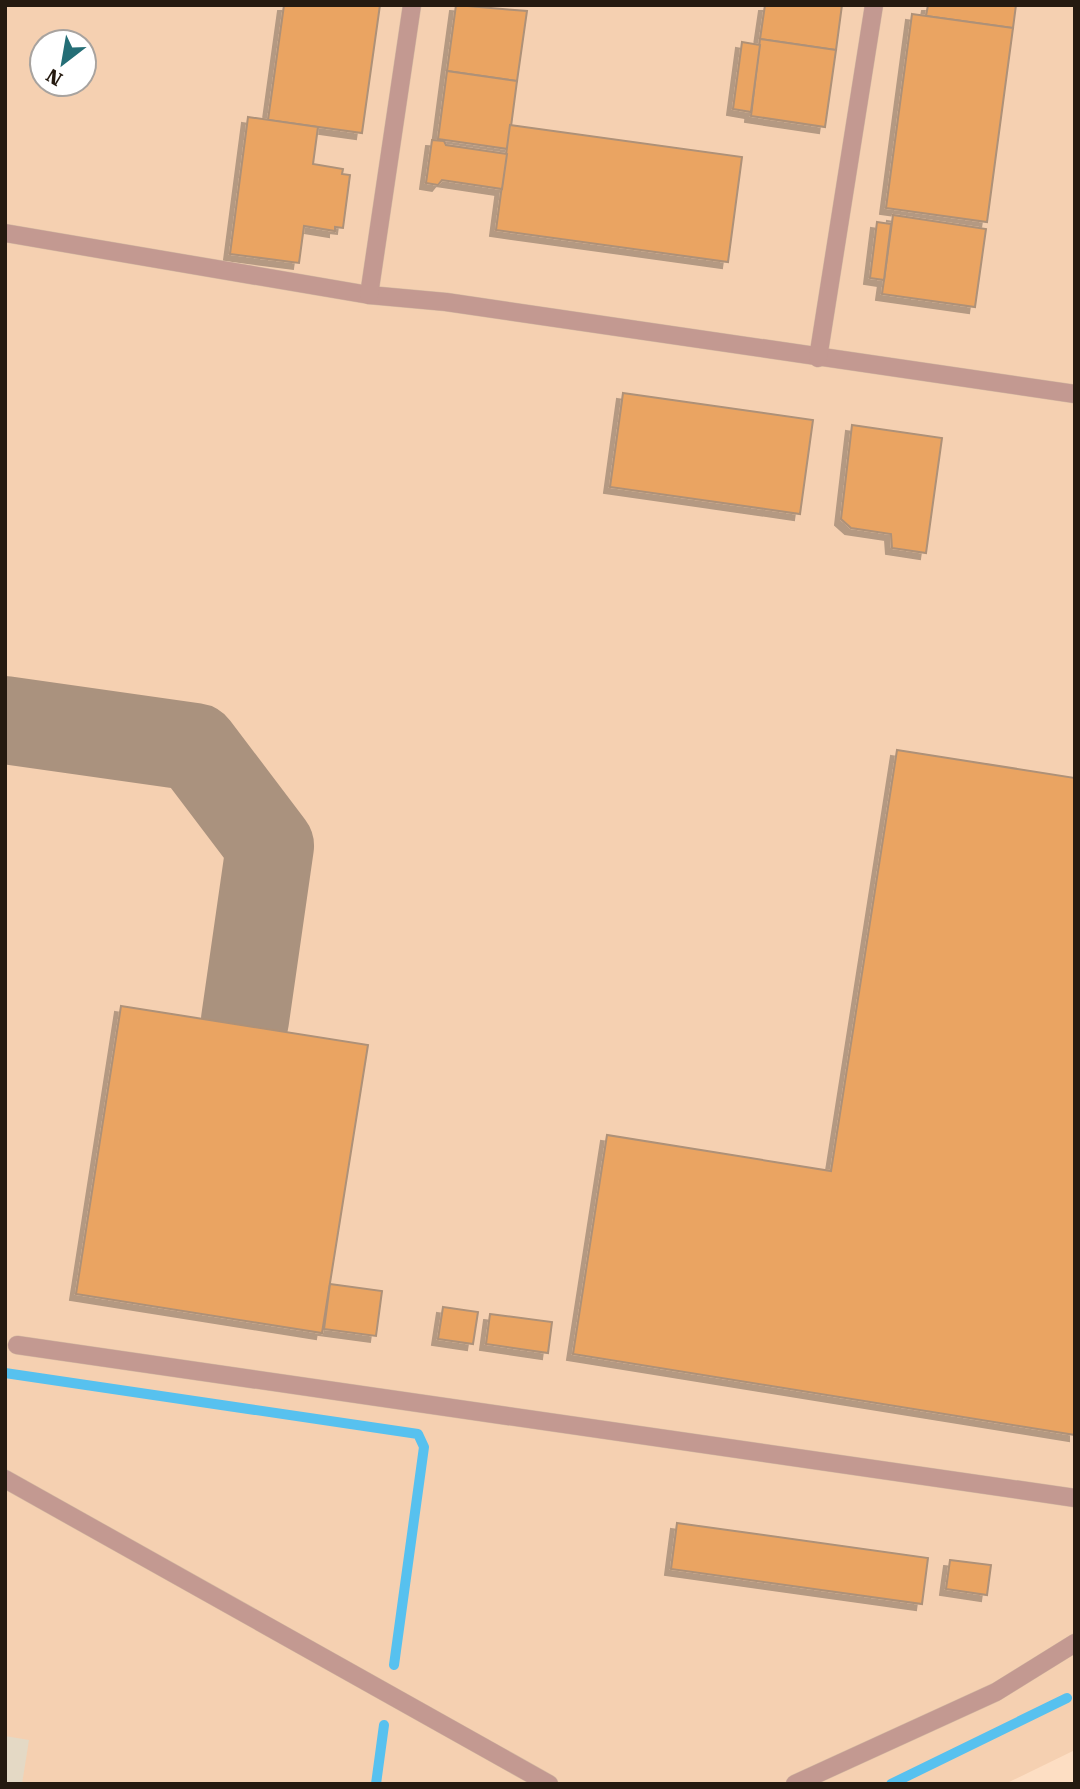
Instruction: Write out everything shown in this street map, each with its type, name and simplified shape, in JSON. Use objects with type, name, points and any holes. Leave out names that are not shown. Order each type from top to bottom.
[{"type":"lane","points":[[369,295],[412,5]]},
{"type":"lane","points":[[818,358],[874,5]]},
{"type":"lane","points":[[5,233],[369,295],[446,302],[1075,394]]},
{"type":"lane","points":[[17,1345],[1075,1498]]},
{"type":"lane","points":[[5,1479],[549,1784]]},
{"type":"lane","points":[[795,1784],[996,1692],[1075,1643]]},
{"type":"shaded area","points":[[5,5],[1075,5],[1075,1750],[1005,1784],[5,1784]]},
{"type":"shaded area","points":[[5,1736],[29,1740],[22,1784],[5,1784]]},
{"type":"building","points":[[284,5],[380,5],[362,133],[268,120]]},
{"type":"building","points":[[456,5],[527,11],[517,81],[447,71]]},
{"type":"building","points":[[765,5],[842,5],[836,50],[760,39]]},
{"type":"building","points":[[928,5],[1016,5],[1013,28],[926,16]]},
{"type":"building","points":[[912,14],[1013,28],[987,222],[886,208]]},
{"type":"building","points":[[760,39],[836,50],[825,127],[751,116]]},
{"type":"building","points":[[742,42],[760,45],[751,112],[733,109]]},
{"type":"building","points":[[447,71],[517,81],[508,149],[438,139]]},
{"type":"building","points":[[248,117],[318,127],[313,164],[343,169],[342,174],[350,175],[343,228],[335,227],[335,231],[304,226],[299,263],[230,254]]},
{"type":"building","points":[[510,125],[742,157],[728,262],[496,230]]},
{"type":"building","points":[[432,140],[444,141],[446,145],[507,154],[502,189],[442,180],[438,185],[426,183]]},
{"type":"building","points":[[893,215],[986,229],[975,307],[882,294]]},
{"type":"building","points":[[877,222],[891,224],[884,280],[870,278]]},
{"type":"building","points":[[623,393],[813,420],[800,514],[610,487]]},
{"type":"building","points":[[852,425],[942,438],[926,553],[892,548],[891,534],[851,528],[841,519]]},
{"type":"building","points":[[897,750],[1075,778],[1075,1435],[573,1354],[607,1135],[831,1171]]},
{"type":"building","points":[[121,1006],[368,1045],[322,1333],[76,1294]]},
{"type":"building","points":[[330,1284],[382,1291],[376,1336],[324,1329]]},
{"type":"building","points":[[443,1307],[478,1312],[473,1344],[438,1339]]},
{"type":"building","points":[[490,1314],[552,1322],[548,1353],[486,1344]]},
{"type":"building","points":[[677,1523],[928,1558],[922,1604],[671,1569]]},
{"type":"building","points":[[950,1560],[991,1565],[987,1595],[946,1589]]},
{"type":"waterway","points":[[5,1373],[418,1434],[424,1447],[394,1665]]},
{"type":"waterway","points":[[891,1784],[1067,1698]]},
{"type":"waterway","points":[[376,1784],[384,1725]]},
{"type":"taxiway","points":[[5,720],[195,747],[270,846],[245,1020]]}]
